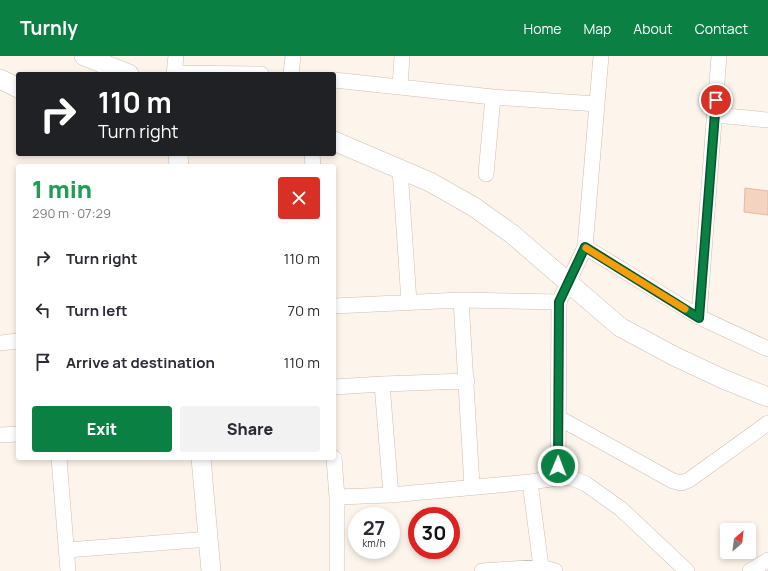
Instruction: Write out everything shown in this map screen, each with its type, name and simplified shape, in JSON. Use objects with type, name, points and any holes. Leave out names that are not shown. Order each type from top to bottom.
[{"type":"street","points":[[84,56],[124,72]]},
{"type":"street","points":[[174,72],[176,56]]},
{"type":"street","points":[[291,72],[293,56]]},
{"type":"street","points":[[400,88],[402,56]]},
{"type":"street","points":[[558,478],[559,302],[583,251],[601,56]]},
{"type":"street","points":[[699,318],[716,115],[719,56]]},
{"type":"street","points":[[0,79],[16,87]]},
{"type":"street","points":[[336,80],[493,97],[597,104]]},
{"type":"street","points":[[486,174],[493,97]]},
{"type":"street","points":[[716,115],[768,120]]},
{"type":"street","points":[[336,142],[430,182],[474,207],[571,279],[620,327],[674,356],[723,379],[768,397]]},
{"type":"street","points":[[400,169],[409,302]]},
{"type":"street","points":[[583,251],[699,318],[768,349]]},
{"type":"street","points":[[336,306],[461,300],[559,302]]},
{"type":"street","points":[[461,300],[467,381],[472,486]]},
{"type":"street","points":[[0,343],[16,341]]},
{"type":"street","points":[[336,387],[467,381]]},
{"type":"street","points":[[382,384],[391,495]]},
{"type":"street","points":[[559,418],[673,481],[681,482],[689,480],[768,423]]},
{"type":"street","points":[[0,435],[16,434]]},
{"type":"street","points":[[59,460],[68,571]]},
{"type":"street","points":[[201,460],[212,571]]},
{"type":"street","points":[[334,460],[337,497],[337,571]]},
{"type":"street","points":[[337,497],[391,495],[472,486],[572,478],[596,490],[621,509],[687,571]]},
{"type":"street","points":[[482,571],[548,569],[530,482]]},
{"type":"street","points":[[67,550],[209,539]]},
{"type":"street","points":[[750,571],[768,560]]},
{"type":"building","points":[[745,188],[768,191],[768,215],[744,212]]},
{"type":"slow traffic","points":[[586,248],[685,309]]},
{"type":"route","points":[[558,466],[559,302],[585,247],[699,318],[716,100]]}]
